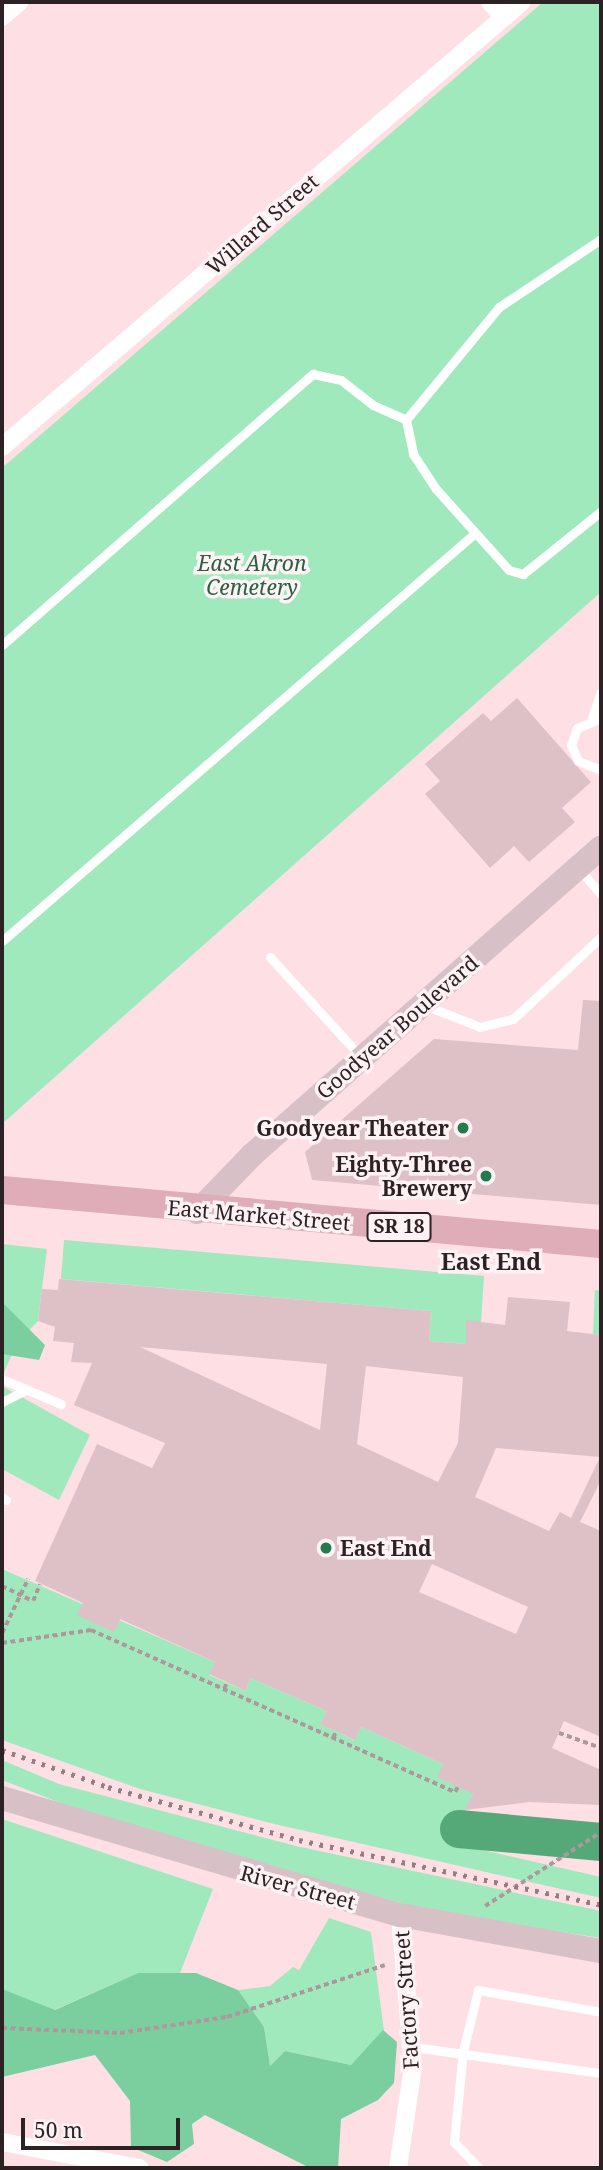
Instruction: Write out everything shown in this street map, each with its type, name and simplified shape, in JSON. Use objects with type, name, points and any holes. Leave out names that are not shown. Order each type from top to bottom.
[{"type":"main road","name":"East Market Street","points":[[2,1190],[197,1212],[601,1244]]},
{"type":"street","points":[[2,17],[19,2]]},
{"type":"street","points":[[490,2],[504,17]]},
{"type":"street","name":"Willard Street","points":[[2,447],[522,2]]},
{"type":"street","name":"Goodyear Boulevard","points":[[197,1212],[362,1058],[601,847]]},
{"type":"street","name":"River Street","points":[[2,1798],[400,1915],[601,1951]]},
{"type":"street","name":"Factory Street","points":[[398,2168],[413,2047],[400,1915]]},
{"type":"street","points":[[2,2141],[141,2168]]},
{"type":"lane","points":[[406,420],[499,307],[601,239]]},
{"type":"lane","points":[[2,645],[313,374],[341,380],[373,405],[406,420]]},
{"type":"lane","points":[[406,420],[413,454],[493,557],[523,574],[601,511]]},
{"type":"lane","points":[[2,941],[474,534]]},
{"type":"lane","points":[[601,692],[597,718],[577,728],[571,745],[578,761],[601,770]]},
{"type":"lane","points":[[578,868],[601,894]]},
{"type":"lane","points":[[422,1005],[480,1027],[513,1019],[601,937]]},
{"type":"lane","points":[[270,957],[362,1058]]},
{"type":"lane","points":[[2,1379],[61,1404]]},
{"type":"lane","points":[[2,1402],[26,1390]]},
{"type":"lane","points":[[479,2168],[454,2142],[463,2051],[478,1990],[601,2012]]},
{"type":"lane","points":[[413,2047],[463,2051],[601,2073]]},
{"type":"path","points":[[2,1633],[28,1579]]},
{"type":"path","points":[[2,1586],[33,1601],[40,1584]]},
{"type":"path","points":[[94,1631],[97,1624]]},
{"type":"path","points":[[2,1643],[94,1631],[454,1793],[458,1786]]},
{"type":"path","points":[[224,1689],[227,1682]]},
{"type":"path","points":[[333,1738],[336,1731]]},
{"type":"path","points":[[559,1733],[601,1748]]},
{"type":"path","points":[[2,2028],[120,2033],[227,2017]]},
{"type":"green space","name":"East Akron Cemetery","points":[[543,2],[601,2],[601,592],[2,1124],[2,468]]},
{"type":"green space","points":[[64,1240],[484,1276],[481,1322],[466,1344],[429,1341],[431,1311],[61,1279]]},
{"type":"green space","points":[[2,1244],[47,1249],[38,1321],[17,1343],[2,1377]]},
{"type":"green space","points":[[595,1290],[601,1291],[601,1335],[593,1334]]},
{"type":"green space","points":[[2,1302],[45,1345],[39,1360],[2,1354]]},
{"type":"green space","points":[[2,1386],[90,1435],[59,1500],[2,1469]]},
{"type":"green space","points":[[2,1569],[215,1662],[209,1675],[246,1691],[250,1678],[327,1711],[321,1724],[354,1740],[361,1727],[443,1764],[473,1794],[452,1843],[601,1877],[601,1898],[270,1823],[140,1789],[2,1740]]},
{"type":"green space","points":[[2,1760],[59,1784],[296,1846],[601,1911],[601,1938],[437,1913],[104,1820],[2,1780]]},
{"type":"green space","points":[[2,1819],[213,1889],[180,1973],[138,1973],[54,2010],[2,2002]]},
{"type":"green space","points":[[329,1918],[371,1932],[384,2031],[351,2065],[285,2051],[270,2066],[264,2027],[238,1990],[270,1986],[293,1967],[299,1970]]},
{"type":"green space","points":[[138,1973],[196,1973],[238,1990],[264,2027],[270,2066],[285,2051],[351,2065],[383,2030],[397,2042],[394,2083],[378,2100],[341,2119],[338,2168],[310,2168],[205,2115],[192,2124],[194,2144],[167,2162],[131,2147],[130,2101],[95,2055],[2,2077],[2,1989],[55,2010]]},
{"type":"building","points":[[517,698],[591,782],[562,808],[575,822],[529,862],[514,846],[490,868],[425,794],[440,781],[425,764],[483,713],[491,721]]},
{"type":"building","points":[[583,1000],[601,1001],[601,1205],[312,1180],[305,1152],[434,1039],[578,1050]]},
{"type":"building","name":"East End","points":[[59,1279],[431,1311],[429,1341],[466,1344],[466,1320],[505,1325],[508,1297],[570,1302],[567,1331],[601,1335],[601,1480],[580,1522],[601,1531],[601,1737],[564,1721],[552,1748],[601,1770],[601,1805],[529,1802],[465,1810],[473,1794],[437,1777],[443,1764],[361,1727],[355,1740],[320,1724],[327,1711],[250,1678],[246,1691],[209,1674],[215,1662],[120,1619],[114,1632],[77,1615],[83,1603],[35,1581],[97,1444],[152,1468],[165,1443],[74,1405],[92,1363],[71,1362],[74,1343],[53,1341],[55,1327],[38,1321],[42,1289],[58,1290]],"holes":[[[140,1347],[327,1364],[320,1430]],[[366,1366],[463,1377],[458,1443],[438,1482],[357,1444]],[[496,1448],[600,1457],[571,1518],[560,1512],[549,1531],[475,1497]],[[432,1564],[528,1607],[516,1634],[419,1592]]]},
{"type":"waterway","points":[[459,1829],[601,1842]]},
{"type":"railway","points":[[2,1750],[108,1787],[299,1840],[601,1905]]},
{"type":"place","name":"Goodyear Theater","points":[[463,1128]]},
{"type":"place","name":"Eighty-Three Brewery","points":[[486,1176]]},
{"type":"place","name":"East End","points":[[326,1548]]},
{"type":"district","name":"East End","points":[[491,1261]]}]
